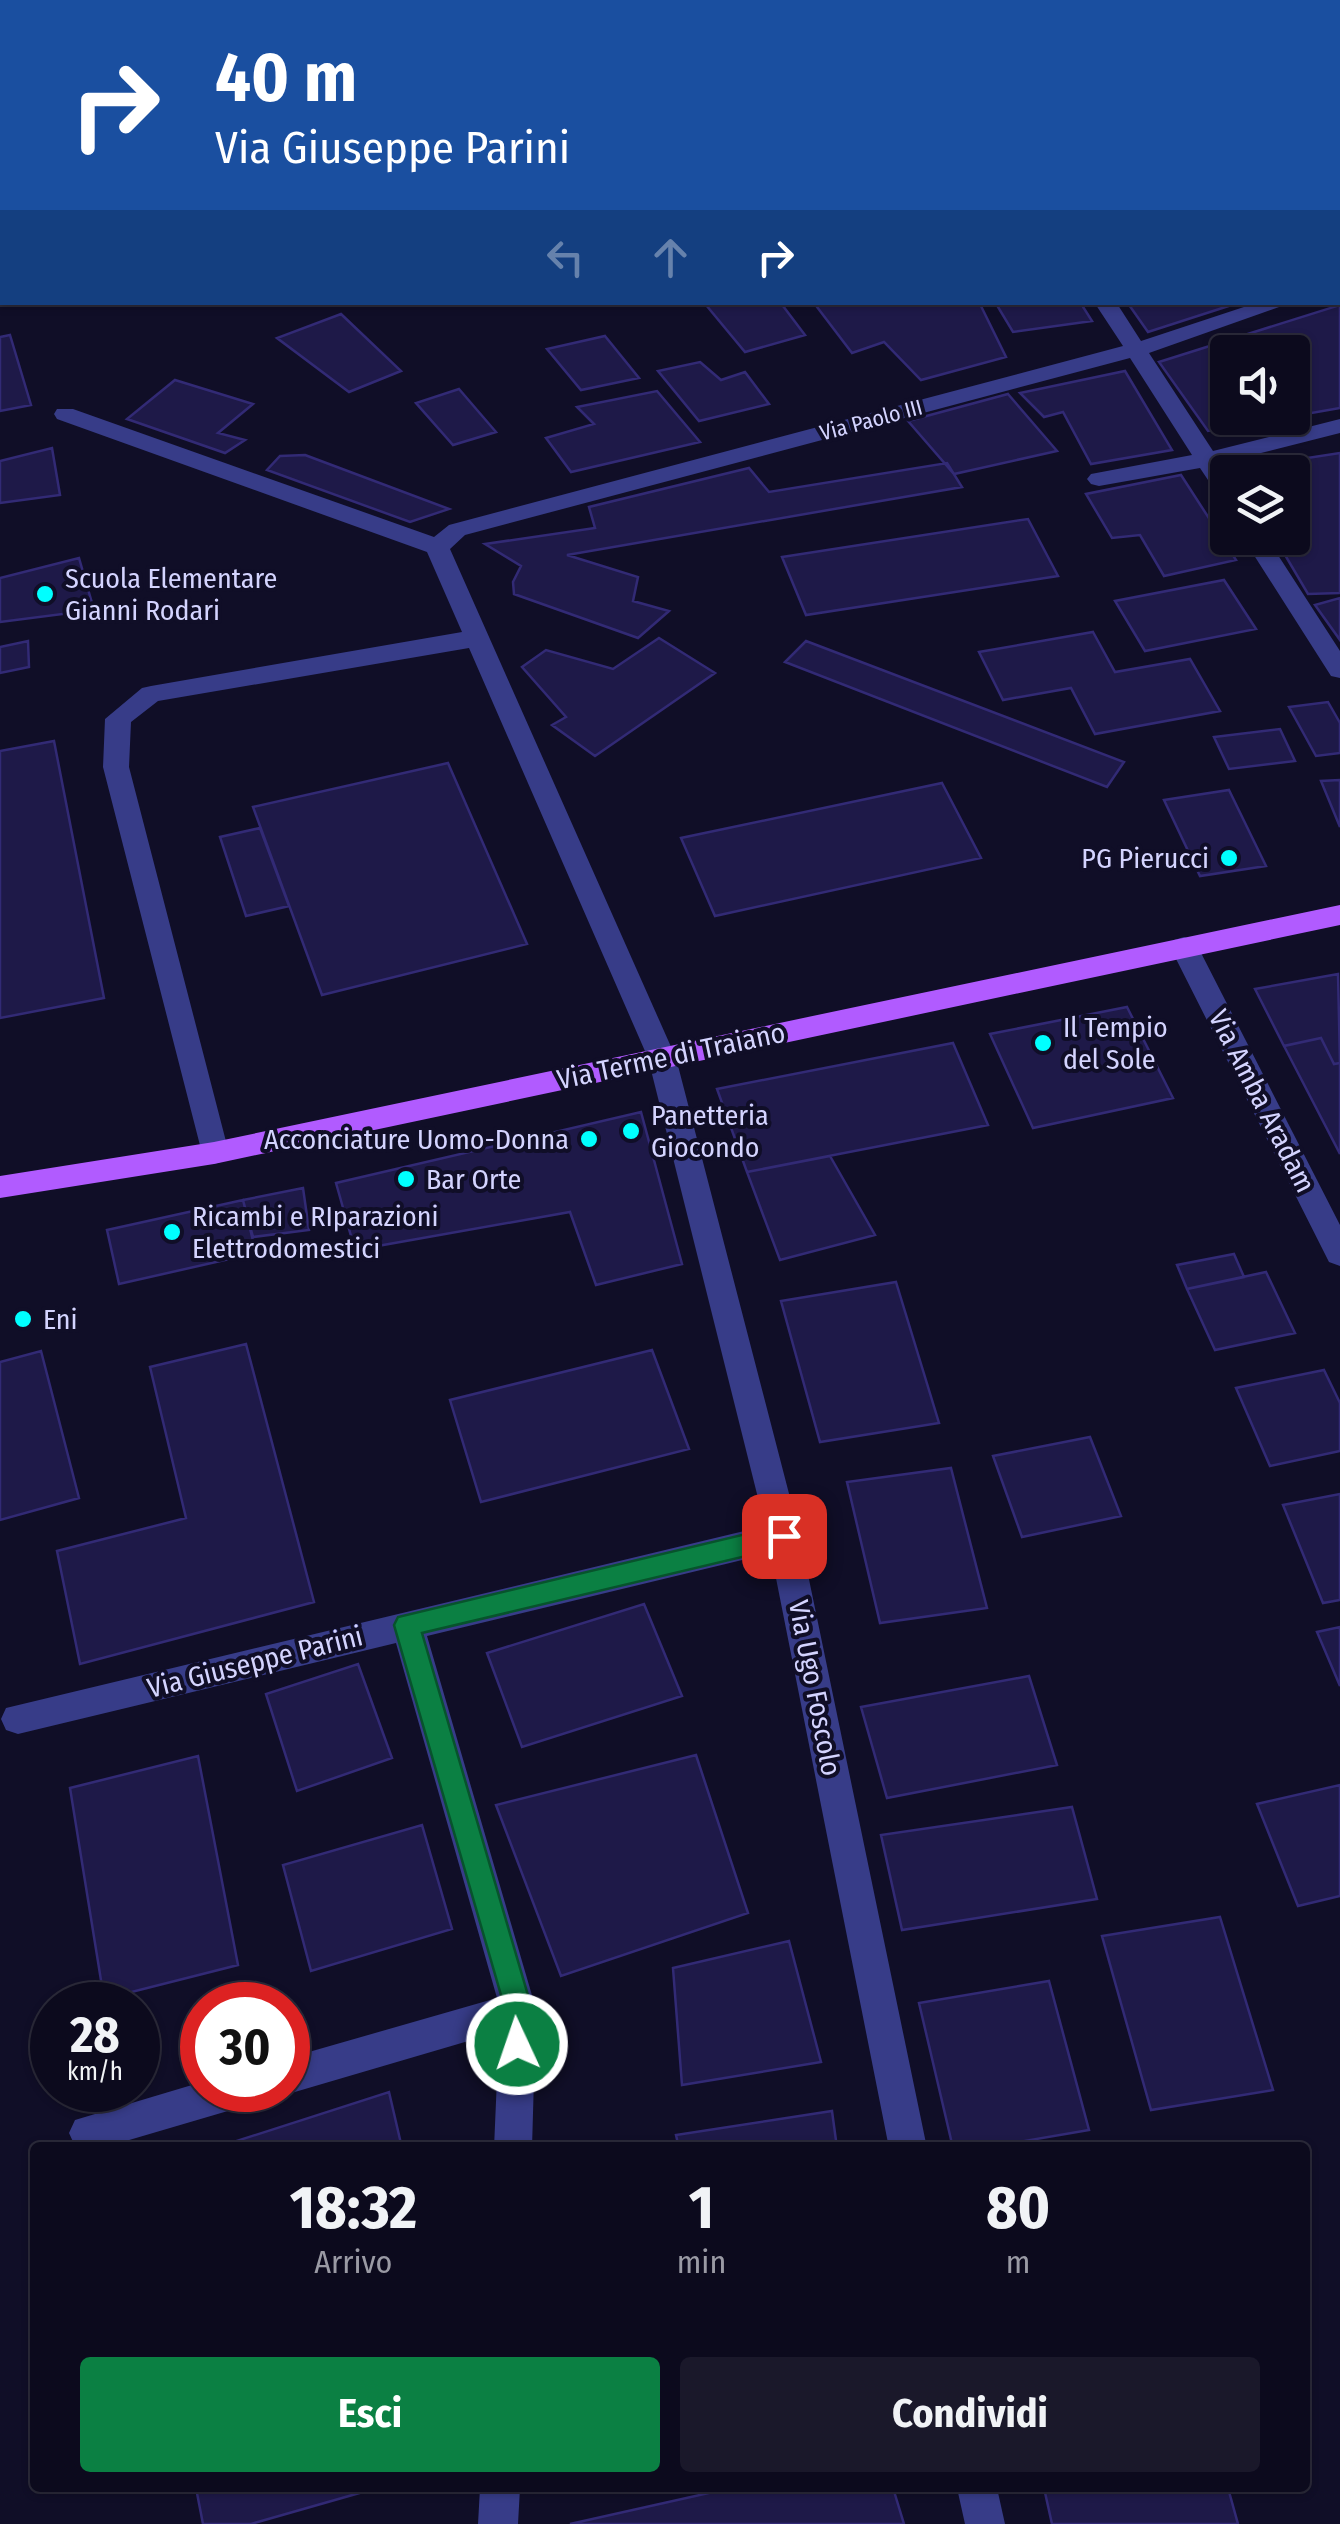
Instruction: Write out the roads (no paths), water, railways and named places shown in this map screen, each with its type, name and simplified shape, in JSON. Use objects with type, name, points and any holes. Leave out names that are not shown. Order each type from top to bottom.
[{"type":"main road","name":"Via Terme di Traiano","points":[[0,1186],[214,1153],[1340,915]]},
{"type":"street","points":[[1107,305],[1210,466]]},
{"type":"street","name":"Via Paolo III","points":[[438,547],[457,530],[1135,350],[1273,305]]},
{"type":"street","points":[[65,414],[438,547]]},
{"type":"street","points":[[1098,479],[1206,460],[1340,426]]},
{"type":"street","name":"Via Ugo Foscolo","points":[[438,547],[662,1058],[784,1536],[907,2142]]},
{"type":"street","points":[[1267,555],[1340,670]]},
{"type":"street","points":[[214,1153],[116,767],[118,719],[152,694],[477,638]]},
{"type":"street","name":"Via Amba Aradam","points":[[1184,947],[1340,1254]]},
{"type":"street","name":"Via Giuseppe Parini","points":[[18,1720],[784,1536]]},
{"type":"street","points":[[407,1625],[518,2009],[513,2142]]},
{"type":"street","points":[[310,2070],[518,2009]]},
{"type":"street","points":[[88,2133],[180,2107]]},
{"type":"street","points":[[498,2524],[500,2492]]},
{"type":"street","points":[[978,2492],[984,2524]]},
{"type":"place","name":"Scuola Elementare Gianni Rodari","points":[[45,594]]},
{"type":"place","name":"PG Pierucci","points":[[1229,858]]},
{"type":"place","name":"Il Tempio del Sole","points":[[1043,1043]]},
{"type":"place","name":"Panetteria Giocondo","points":[[631,1131]]},
{"type":"place","name":"Acconciature Uomo-Donna","points":[[589,1139]]},
{"type":"place","name":"Bar Orte","points":[[406,1179]]},
{"type":"place","name":"Ricambi e RIparazioni Elettrodomestici","points":[[172,1232]]},
{"type":"place","name":"Eni","points":[[23,1319]]}]
